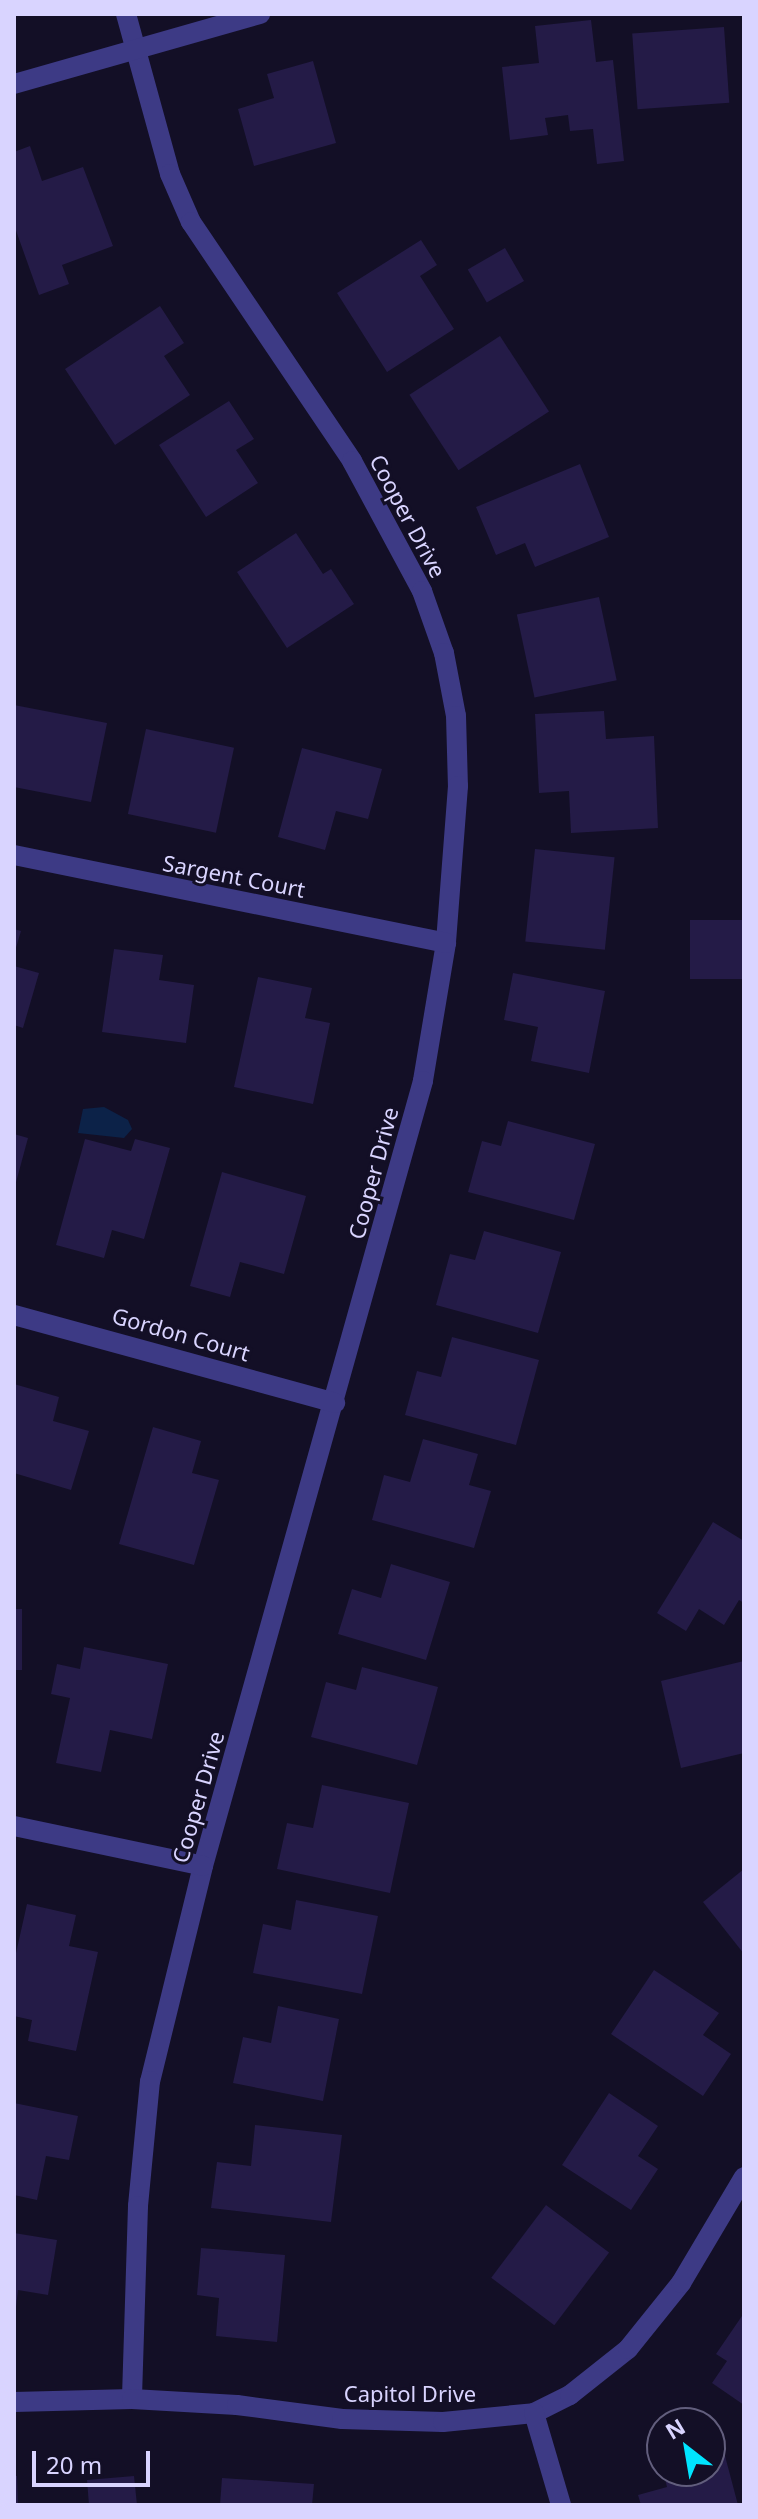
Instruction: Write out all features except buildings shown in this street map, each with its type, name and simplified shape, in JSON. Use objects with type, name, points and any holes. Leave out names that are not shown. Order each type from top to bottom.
[{"type":"street","name":"Cooper Drive","points":[[126,14],[170,174],[191,222],[367,485],[422,591],[444,653],[456,716],[458,786],[446,943],[423,1081],[203,1866],[150,2081],[138,2206],[132,2399]]},
{"type":"street","points":[[14,84],[260,14]]},
{"type":"street","name":"Sargent Court","points":[[14,855],[446,943]]},
{"type":"street","name":"Gordon Court","points":[[14,1315],[335,1403]]},
{"type":"street","points":[[14,1826],[203,1866]]},
{"type":"street","name":"Capitol Drive","points":[[14,2402],[132,2399],[356,2419],[443,2422],[534,2413],[570,2395],[628,2349],[681,2283],[744,2177]]},
{"type":"street","points":[[534,2413],[561,2505]]},
{"type":"water","points":[[104,1107],[128,1120],[132,1129],[124,1138],[78,1133],[83,1109]]}]
